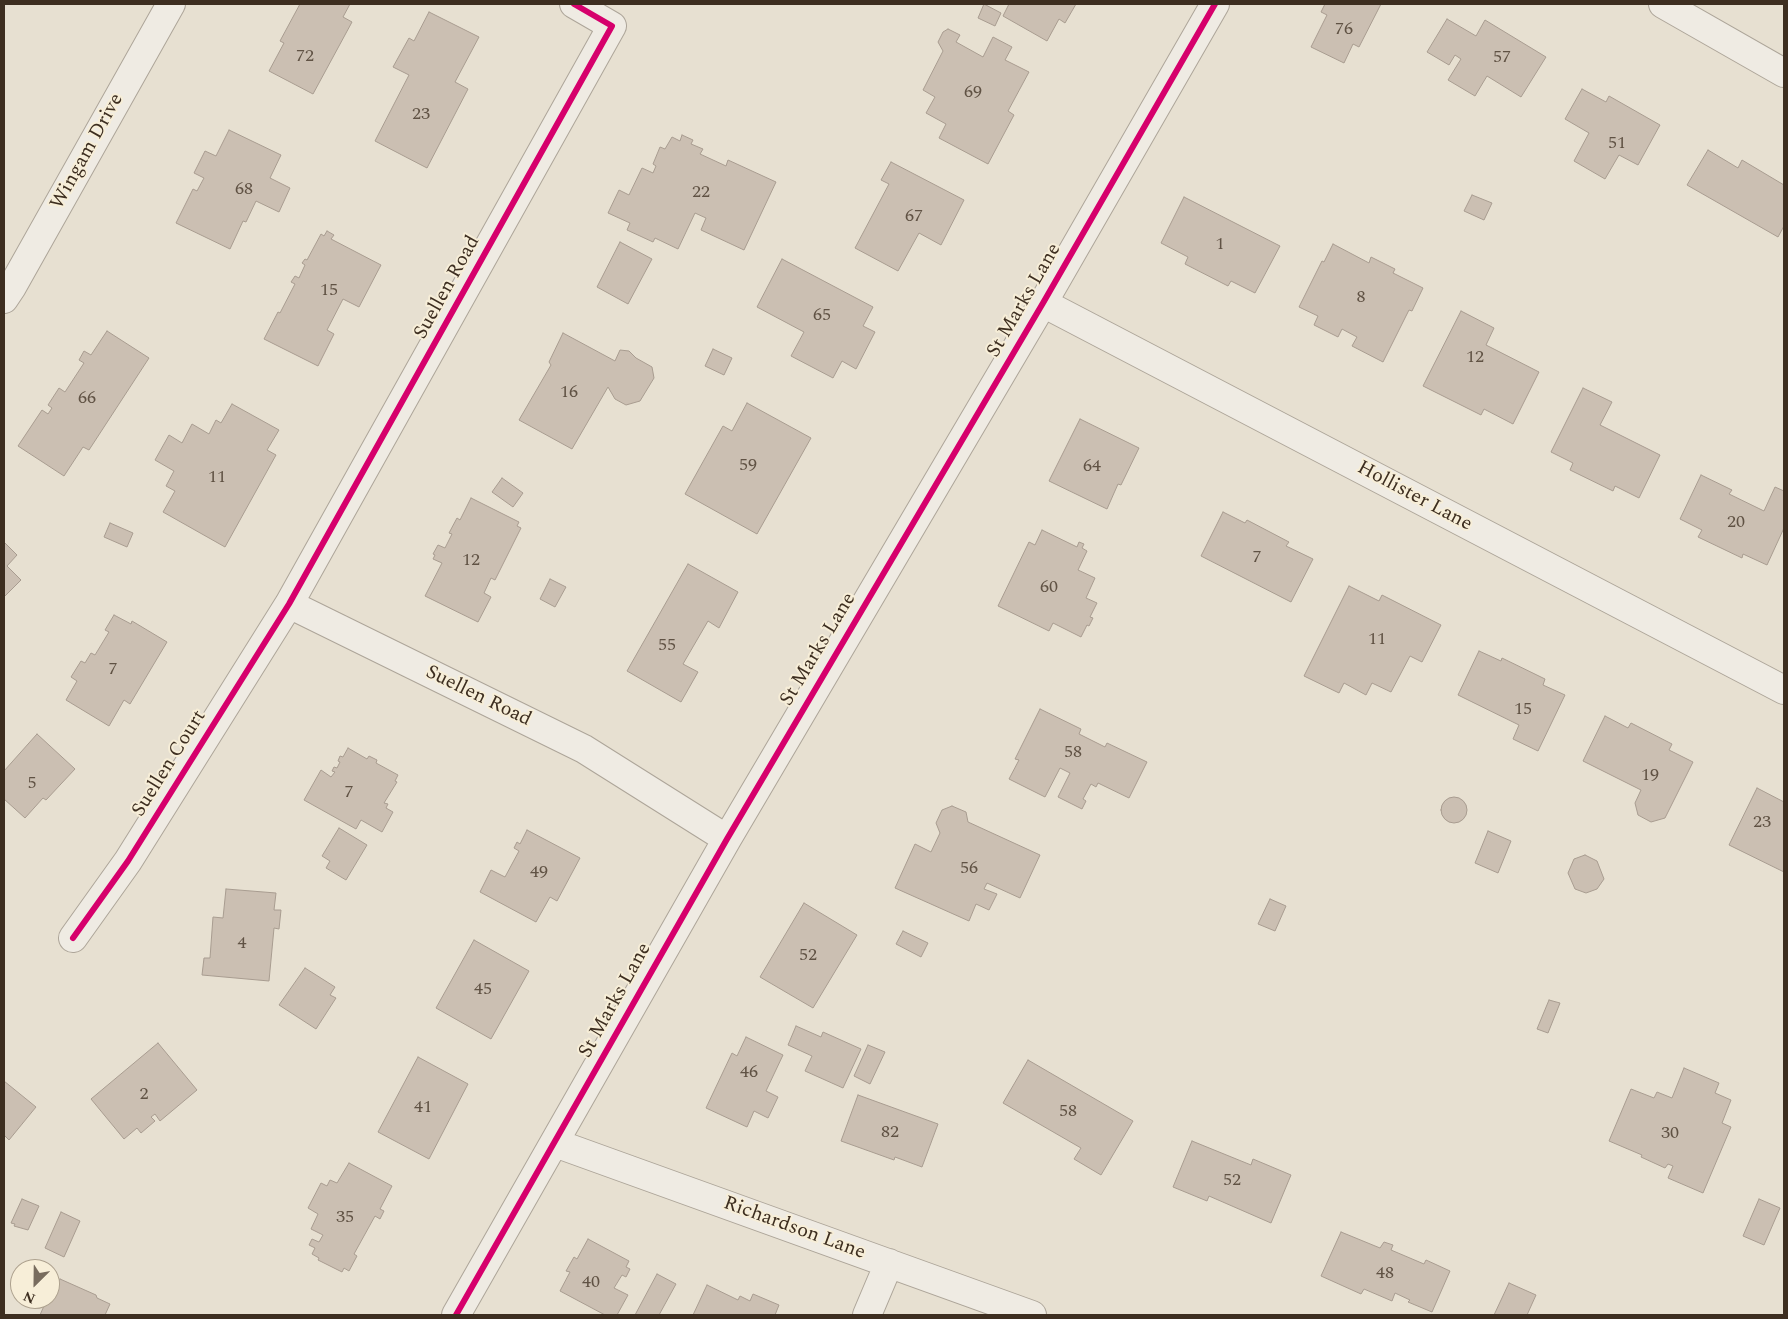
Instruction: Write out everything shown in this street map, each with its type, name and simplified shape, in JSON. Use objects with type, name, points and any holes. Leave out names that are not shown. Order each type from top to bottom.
[{"type":"street","name":"Wingam Drive","points":[[4,299],[171,4]]},
{"type":"street","name":"Suellen Road","points":[[574,4],[612,26],[289,604],[584,749],[727,839]]},
{"type":"street","name":"St Marks Lane","points":[[456,1315],[727,839],[1043,303],[1215,4]]},
{"type":"street","points":[[1663,4],[1784,73]]},
{"type":"street","name":"Hollister Lane","points":[[1043,303],[1784,690]]},
{"type":"street","name":"Suellen Court","points":[[73,938],[128,861],[289,604]]},
{"type":"street","name":"Richardson Lane","points":[[555,1143],[1032,1315]]},
{"type":"street","points":[[867,1315],[889,1263]]},
{"type":"building","points":[[300,4],[350,4],[343,17],[352,22],[313,94],[269,71],[284,43],[280,41]]},
{"type":"building","points":[[984,4],[1001,13],[995,26],[978,18]]},
{"type":"building","points":[[1009,4],[1076,4],[1065,23],[1059,19],[1047,41],[1003,16]]},
{"type":"building","points":[[1325,4],[1381,4],[1359,47],[1353,44],[1344,63],[1311,47],[1327,15],[1321,12]]},
{"type":"building","points":[[429,12],[479,37],[455,82],[468,89],[427,168],[375,141],[409,75],[393,67],[409,38],[414,41]]},
{"type":"building","points":[[1447,19],[1476,36],[1485,20],[1546,57],[1521,97],[1487,76],[1475,96],[1448,80],[1461,59],[1455,55],[1449,65],[1427,52]]},
{"type":"building","points":[[948,29],[960,35],[956,42],[983,57],[993,37],[1012,47],[1005,60],[1029,72],[1008,111],[1014,115],[988,164],[939,138],[946,124],[926,113],[935,97],[923,90],[943,51],[938,42],[943,32]]},
{"type":"building","points":[[1582,89],[1606,102],[1609,96],[1660,125],[1638,165],[1619,155],[1605,179],[1574,161],[1589,133],[1565,119]]},
{"type":"building","points":[[229,130],[281,155],[270,178],[290,188],[279,212],[256,201],[246,222],[243,221],[230,249],[176,223],[193,189],[197,191],[204,178],[194,173],[205,151],[216,156]]},
{"type":"building","points":[[682,135],[693,140],[691,144],[703,149],[700,154],[726,166],[728,160],[776,182],[744,250],[701,230],[706,218],[695,213],[678,249],[655,238],[653,242],[627,230],[630,223],[608,213],[619,190],[629,195],[642,168],[653,173],[656,166],[653,164],[660,147],[665,149],[672,137],[680,141]]},
{"type":"building","points":[[1708,150],[1738,168],[1742,160],[1784,185],[1784,226],[1778,237],[1687,185]]},
{"type":"building","points":[[891,162],[964,200],[941,245],[919,233],[898,271],[855,248],[889,184],[881,180]]},
{"type":"building","points":[[1472,195],[1492,203],[1484,220],[1464,211]]},
{"type":"building","points":[[1184,197],[1280,246],[1255,293],[1231,281],[1228,286],[1185,264],[1188,257],[1161,243]]},
{"type":"building","points":[[327,231],[334,235],[331,239],[381,265],[359,307],[343,299],[327,330],[334,334],[318,366],[264,339],[295,284],[291,282],[295,276],[299,278],[305,265],[302,263],[305,259],[307,260],[321,234],[324,236]]},
{"type":"building","points":[[620,242],[652,259],[628,304],[597,287]]},
{"type":"building","points":[[1333,244],[1369,263],[1371,257],[1395,269],[1393,273],[1423,288],[1412,311],[1409,310],[1383,362],[1352,346],[1357,337],[1342,329],[1338,337],[1314,325],[1318,316],[1299,307],[1322,261],[1324,262]]},
{"type":"building","points":[[782,259],[873,307],[863,326],[875,332],[856,369],[842,361],[833,378],[791,356],[804,332],[757,307]]},
{"type":"building","points":[[1461,311],[1494,328],[1486,345],[1539,372],[1513,424],[1484,409],[1481,415],[1423,386]]},
{"type":"building","points":[[107,331],[149,358],[89,450],[83,447],[64,476],[18,446],[42,410],[48,414],[52,408],[48,405],[59,388],[65,392],[84,363],[79,360],[84,351],[91,355]]},
{"type":"building","points":[[563,333],[615,361],[620,350],[629,351],[636,358],[652,367],[654,378],[640,401],[626,405],[615,399],[608,387],[572,449],[519,420],[551,365],[549,362]]},
{"type":"building","points":[[713,349],[732,358],[724,375],[705,366]]},
{"type":"building","points":[[1583,388],[1612,402],[1600,425],[1660,455],[1639,498],[1615,486],[1613,491],[1570,470],[1573,463],[1551,452]]},
{"type":"building","points":[[747,403],[811,438],[757,534],[685,494],[723,426],[732,431]]},
{"type":"building","points":[[232,404],[279,430],[267,450],[276,455],[225,547],[163,512],[175,491],[166,486],[174,471],[155,460],[169,435],[182,443],[192,424],[209,434],[216,420],[221,423]]},
{"type":"building","points":[[1080,419],[1139,448],[1121,485],[1118,484],[1107,509],[1049,481]]},
{"type":"building","points":[[1701,475],[1732,490],[1729,494],[1764,511],[1775,487],[1784,491],[1784,528],[1767,565],[1743,554],[1742,558],[1698,537],[1702,530],[1680,519]]},
{"type":"building","points":[[502,478],[523,493],[513,507],[492,492]]},
{"type":"building","points":[[471,498],[519,522],[517,526],[521,528],[495,580],[491,578],[484,593],[491,597],[478,622],[425,596],[442,563],[433,559],[435,555],[433,554],[438,545],[445,548],[452,534],[449,533],[457,518],[460,520]]},
{"type":"building","points":[[1223,512],[1245,523],[1247,520],[1289,542],[1286,546],[1313,559],[1291,602],[1201,556]]},
{"type":"building","points":[[110,523],[133,533],[127,547],[104,537]]},
{"type":"building","points":[[1042,530],[1077,547],[1079,542],[1084,544],[1082,548],[1087,551],[1078,570],[1095,578],[1086,598],[1097,603],[1090,617],[1093,618],[1081,637],[1053,623],[1049,631],[998,606],[1029,542],[1035,545]]},
{"type":"building","points":[[4,542],[17,555],[7,566],[21,580],[4,597]]},
{"type":"building","points":[[688,564],[738,592],[719,628],[708,621],[683,664],[698,672],[681,702],[627,671]]},
{"type":"building","points":[[550,579],[566,587],[555,607],[540,599]]},
{"type":"building","points":[[1349,586],[1379,601],[1382,595],[1441,625],[1422,662],[1410,656],[1391,692],[1372,683],[1366,695],[1344,683],[1339,693],[1304,676]]},
{"type":"building","points":[[114,615],[131,624],[132,621],[167,642],[130,704],[124,700],[109,726],[66,700],[77,681],[71,677],[81,661],[85,663],[91,653],[95,655],[109,632],[105,630]]},
{"type":"building","points":[[1479,651],[1501,661],[1502,658],[1545,679],[1543,685],[1565,695],[1538,751],[1513,739],[1519,725],[1458,695]]},
{"type":"building","points":[[1040,709],[1081,729],[1079,734],[1105,747],[1107,743],[1147,762],[1129,798],[1098,783],[1096,787],[1091,784],[1083,799],[1086,801],[1082,809],[1058,797],[1070,773],[1060,768],[1045,797],[1009,779],[1019,760],[1015,759]]},
{"type":"building","points":[[1605,716],[1628,728],[1631,723],[1672,744],[1669,750],[1693,762],[1665,818],[1651,822],[1638,815],[1635,803],[1641,790],[1583,761]]},
{"type":"building","points":[[37,734],[75,769],[46,800],[43,798],[25,818],[4,799],[4,771]]},
{"type":"building","points":[[348,748],[367,759],[369,756],[377,760],[376,763],[398,775],[395,781],[397,782],[384,803],[388,804],[386,808],[393,812],[382,832],[361,820],[356,829],[304,800],[321,770],[331,777],[335,772],[332,771],[334,767],[337,768],[340,762],[338,761],[340,756],[343,757]]},
{"type":"building","points":[[1757,788],[1784,802],[1784,872],[1729,845]]},
{"type":"building","points":[[1454,797],[1464,800],[1467,810],[1464,820],[1454,823],[1444,820],[1441,810],[1444,800]]},
{"type":"building","points":[[952,806],[966,812],[968,822],[1040,855],[1020,898],[987,883],[984,889],[997,894],[989,910],[976,904],[969,921],[895,888],[915,844],[931,852],[940,833],[936,823],[942,810]]},
{"type":"building","points":[[339,828],[367,845],[346,880],[326,868],[330,861],[322,856]]},
{"type":"building","points":[[527,830],[580,858],[557,901],[550,897],[536,922],[480,892],[491,870],[505,877],[519,851],[514,848],[517,842],[520,844]]},
{"type":"building","points":[[1488,831],[1511,841],[1498,873],[1475,863]]},
{"type":"building","points":[[1585,855],[1597,861],[1604,879],[1597,889],[1586,893],[1575,889],[1568,873],[1574,859]]},
{"type":"building","points":[[226,889],[276,893],[274,910],[281,910],[279,929],[274,928],[269,981],[202,975],[204,958],[210,958],[213,917],[223,918]]},
{"type":"building","points":[[1270,899],[1286,906],[1275,931],[1258,924]]},
{"type":"building","points":[[804,903],[857,935],[813,1008],[760,977]]},
{"type":"building","points":[[903,931],[928,943],[921,957],[896,944]]},
{"type":"building","points":[[474,940],[529,971],[491,1039],[436,1008]]},
{"type":"building","points":[[305,968],[335,987],[330,995],[336,998],[316,1029],[279,1005]]},
{"type":"building","points":[[1549,1000],[1560,1003],[1548,1033],[1537,1029]]},
{"type":"building","points":[[796,1026],[821,1037],[823,1032],[861,1049],[843,1088],[805,1071],[812,1056],[788,1045]]},
{"type":"building","points":[[746,1037],[783,1055],[766,1091],[778,1097],[768,1118],[754,1111],[747,1127],[706,1108],[732,1053],[737,1056]]},
{"type":"building","points":[[158,1043],[197,1090],[160,1121],[155,1114],[151,1117],[155,1121],[141,1133],[137,1128],[124,1139],[91,1099]]},
{"type":"building","points":[[868,1045],[885,1052],[870,1084],[854,1076]]},
{"type":"building","points":[[418,1057],[468,1084],[429,1159],[378,1132]]},
{"type":"building","points":[[1028,1060],[1133,1121],[1101,1175],[1074,1159],[1081,1148],[1003,1103]]},
{"type":"building","points":[[1684,1068],[1719,1083],[1715,1093],[1731,1100],[1722,1123],[1731,1127],[1703,1193],[1668,1178],[1673,1166],[1668,1164],[1665,1168],[1641,1157],[1642,1155],[1609,1141],[1631,1089],[1654,1098],[1657,1092],[1672,1098]]},
{"type":"building","points":[[4,1081],[36,1107],[9,1140],[4,1135]]},
{"type":"building","points":[[858,1095],[938,1124],[922,1167],[895,1157],[894,1160],[841,1141]]},
{"type":"building","points":[[1192,1141],[1251,1165],[1253,1159],[1291,1175],[1271,1223],[1209,1196],[1207,1201],[1173,1187]]},
{"type":"building","points":[[349,1163],[392,1186],[380,1209],[384,1211],[380,1219],[375,1216],[354,1254],[357,1256],[349,1271],[344,1268],[342,1272],[318,1260],[319,1258],[312,1254],[315,1248],[309,1245],[312,1239],[319,1242],[323,1235],[311,1229],[318,1214],[308,1208],[321,1183],[327,1186],[330,1180],[337,1183]]},
{"type":"building","points":[[22,1199],[39,1206],[28,1230],[14,1226],[15,1224],[11,1223]]},
{"type":"building","points":[[1759,1199],[1780,1208],[1764,1245],[1743,1236]]},
{"type":"building","points":[[61,1212],[80,1221],[64,1257],[45,1248]]},
{"type":"building","points":[[1341,1232],[1380,1248],[1384,1242],[1393,1245],[1391,1250],[1424,1264],[1426,1260],[1450,1271],[1432,1312],[1408,1302],[1410,1300],[1395,1293],[1392,1301],[1364,1289],[1361,1294],[1321,1276]]},
{"type":"building","points":[[588,1239],[629,1261],[626,1267],[630,1269],[626,1277],[622,1275],[614,1288],[628,1295],[617,1315],[605,1315],[560,1291],[570,1272],[566,1271],[574,1257],[577,1259]]},
{"type":"building","points":[[657,1274],[676,1284],[659,1315],[635,1315]]},
{"type":"building","points":[[60,1279],[96,1295],[97,1298],[110,1304],[105,1315],[40,1315],[43,1309],[60,1309]]},
{"type":"building","points":[[1509,1283],[1536,1295],[1527,1315],[1494,1315]]},
{"type":"building","points":[[707,1285],[738,1300],[740,1296],[750,1301],[753,1294],[779,1305],[775,1315],[693,1315]]},
{"type":"cycle path","points":[[73,938],[128,861],[289,604],[612,26],[574,4]]},
{"type":"cycle path","points":[[456,1315],[727,839],[1043,303],[1215,4]]}]
